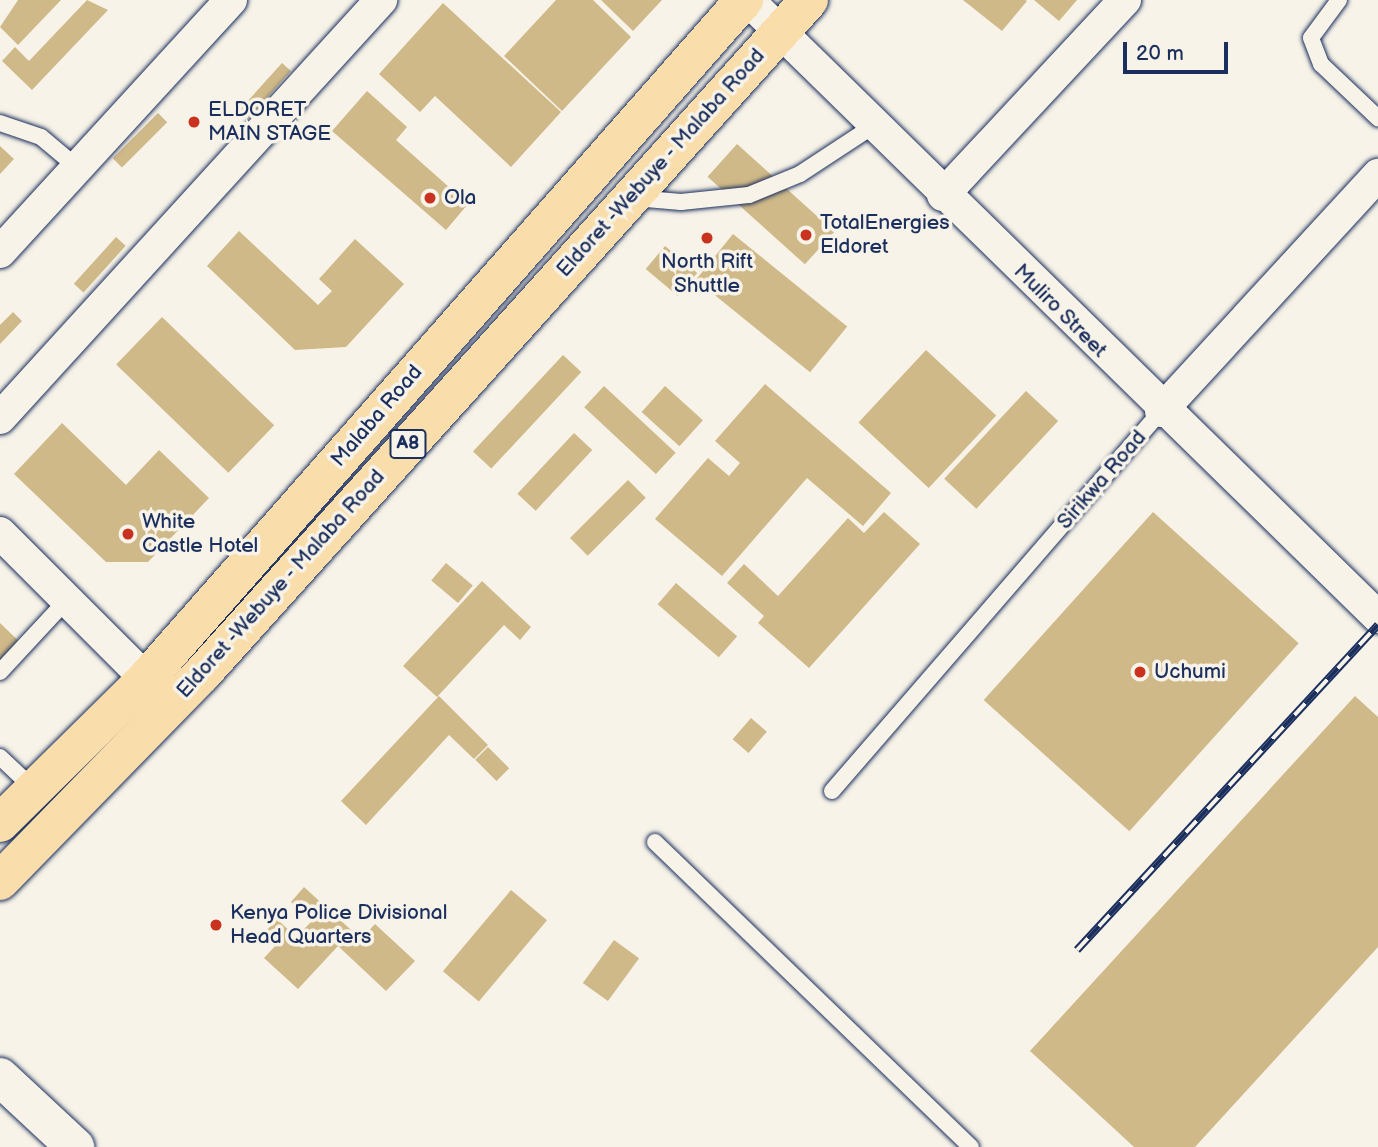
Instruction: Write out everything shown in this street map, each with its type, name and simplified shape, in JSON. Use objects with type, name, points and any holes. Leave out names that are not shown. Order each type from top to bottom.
[{"type":"highway","name":"Malaba Road","points":[[0,823],[146,679],[746,0]]},
{"type":"highway","name":"Eldoret -Webuye - Malaba Road","points":[[0,881],[202,674],[809,0]]},
{"type":"street","points":[[0,252],[230,0]]},
{"type":"street","points":[[0,418],[381,0]]},
{"type":"street","name":"Muliro Street","points":[[746,0],[1161,411],[1378,617]]},
{"type":"street","points":[[943,195],[1125,0]]},
{"type":"street","name":"Sirikwa Road","points":[[1161,411],[1378,175]]},
{"type":"street","points":[[0,533],[65,602],[146,679]]},
{"type":"street","points":[[0,1077],[75,1147]]},
{"type":"lane","points":[[1339,0],[1311,38],[1321,64],[1378,118]]},
{"type":"lane","points":[[0,123],[41,137],[78,168]]},
{"type":"lane","points":[[629,197],[681,202],[749,195],[800,174],[873,126]]},
{"type":"lane","name":"Sirikwa Road","points":[[832,790],[1161,411]]},
{"type":"lane","points":[[0,672],[65,602]]},
{"type":"lane","points":[[0,757],[34,789]]},
{"type":"lane","points":[[655,842],[971,1147]]},
{"type":"building","points":[[18,0],[61,0],[18,45],[0,27]]},
{"type":"building","points":[[87,0],[108,10],[32,90],[2,61],[15,47],[29,61]]},
{"type":"building","points":[[556,0],[593,0],[631,37],[562,111],[504,56]]},
{"type":"building","points":[[601,0],[662,0],[633,31]]},
{"type":"building","points":[[963,0],[1025,0],[1027,1],[1002,31]]},
{"type":"building","points":[[1034,0],[1077,0],[1059,21]]},
{"type":"building","points":[[443,3],[561,112],[511,167],[435,96],[420,112],[379,74]]},
{"type":"building","points":[[282,63],[291,71],[249,118],[240,110]]},
{"type":"building","points":[[367,91],[407,127],[396,140],[468,204],[446,230],[332,131]]},
{"type":"building","points":[[158,113],[167,122],[122,167],[113,158]]},
{"type":"building","points":[[737,144],[834,232],[805,264],[708,177]]},
{"type":"building","points":[[0,146],[14,159],[0,174]]},
{"type":"building","points":[[239,231],[318,305],[332,291],[319,279],[355,239],[404,284],[346,347],[295,350],[207,266]]},
{"type":"building","points":[[733,234],[847,327],[810,372],[696,280]]},
{"type":"building","points":[[116,237],[126,246],[84,293],[74,284]]},
{"type":"building","points":[[665,246],[697,273],[678,296],[646,269]]},
{"type":"building","points":[[13,312],[22,321],[0,344],[0,325]]},
{"type":"building","points":[[162,317],[274,425],[228,473],[116,364]]},
{"type":"building","points":[[926,350],[996,415],[929,488],[858,422]]},
{"type":"building","points":[[563,355],[581,372],[491,469],[473,452]]},
{"type":"building","points":[[765,384],[891,493],[863,526],[807,478],[722,576],[655,519],[708,458],[729,476],[740,463],[715,441]]},
{"type":"building","points":[[604,386],[676,453],[656,474],[584,407]]},
{"type":"building","points":[[665,386],[703,420],[679,446],[642,412]]},
{"type":"building","points":[[1026,391],[1058,421],[976,509],[944,479]]},
{"type":"building","points":[[62,423],[126,485],[159,450],[209,498],[148,562],[106,562],[14,474]]},
{"type":"building","points":[[574,433],[592,450],[536,511],[517,494]]},
{"type":"building","points":[[628,480],[646,498],[588,556],[570,538]]},
{"type":"building","points":[[884,512],[920,544],[809,668],[758,623],[764,616],[727,583],[744,564],[778,596],[848,518],[864,533]]},
{"type":"building","name":"Uchumi","points":[[1153,512],[1299,643],[1129,831],[984,700]]},
{"type":"building","points":[[446,563],[473,585],[458,603],[431,581]]},
{"type":"building","points":[[482,581],[531,627],[520,640],[504,625],[437,697],[403,666]]},
{"type":"building","points":[[676,583],[737,636],[719,657],[658,604]]},
{"type":"building","points":[[0,623],[29,651],[0,677]]},
{"type":"building","points":[[439,696],[488,745],[474,759],[449,735],[366,825],[341,801]]},
{"type":"building","points":[[1355,696],[1378,717],[1378,947],[1195,1147],[1134,1147],[1030,1051]]},
{"type":"building","points":[[751,718],[767,732],[748,753],[733,739]]},
{"type":"building","points":[[488,747],[509,768],[496,781],[475,760]]},
{"type":"building","points":[[304,887],[361,939],[375,924],[415,961],[386,991],[338,946],[298,989],[264,958],[278,943],[266,931],[277,919],[296,937],[312,921],[291,902]]},
{"type":"building","points":[[511,890],[547,920],[479,1001],[443,971]]},
{"type":"building","points":[[614,940],[639,958],[608,1001],[583,983]]},
{"type":"railway","points":[[1077,950],[1378,625]]},
{"type":"place","name":"ELDORET MAIN STAGE","points":[[194,122]]},
{"type":"place","name":"Ola","points":[[430,198]]},
{"type":"place","name":"TotalEnergies Eldoret","points":[[806,235]]},
{"type":"place","name":"North Rift Shuttle","points":[[707,238]]},
{"type":"place","name":"White Castle Hotel","points":[[128,534]]},
{"type":"place","name":"Uchumi","points":[[1140,672]]},
{"type":"place","name":"Kenya Police Divisional Head Quarters","points":[[216,925]]}]
